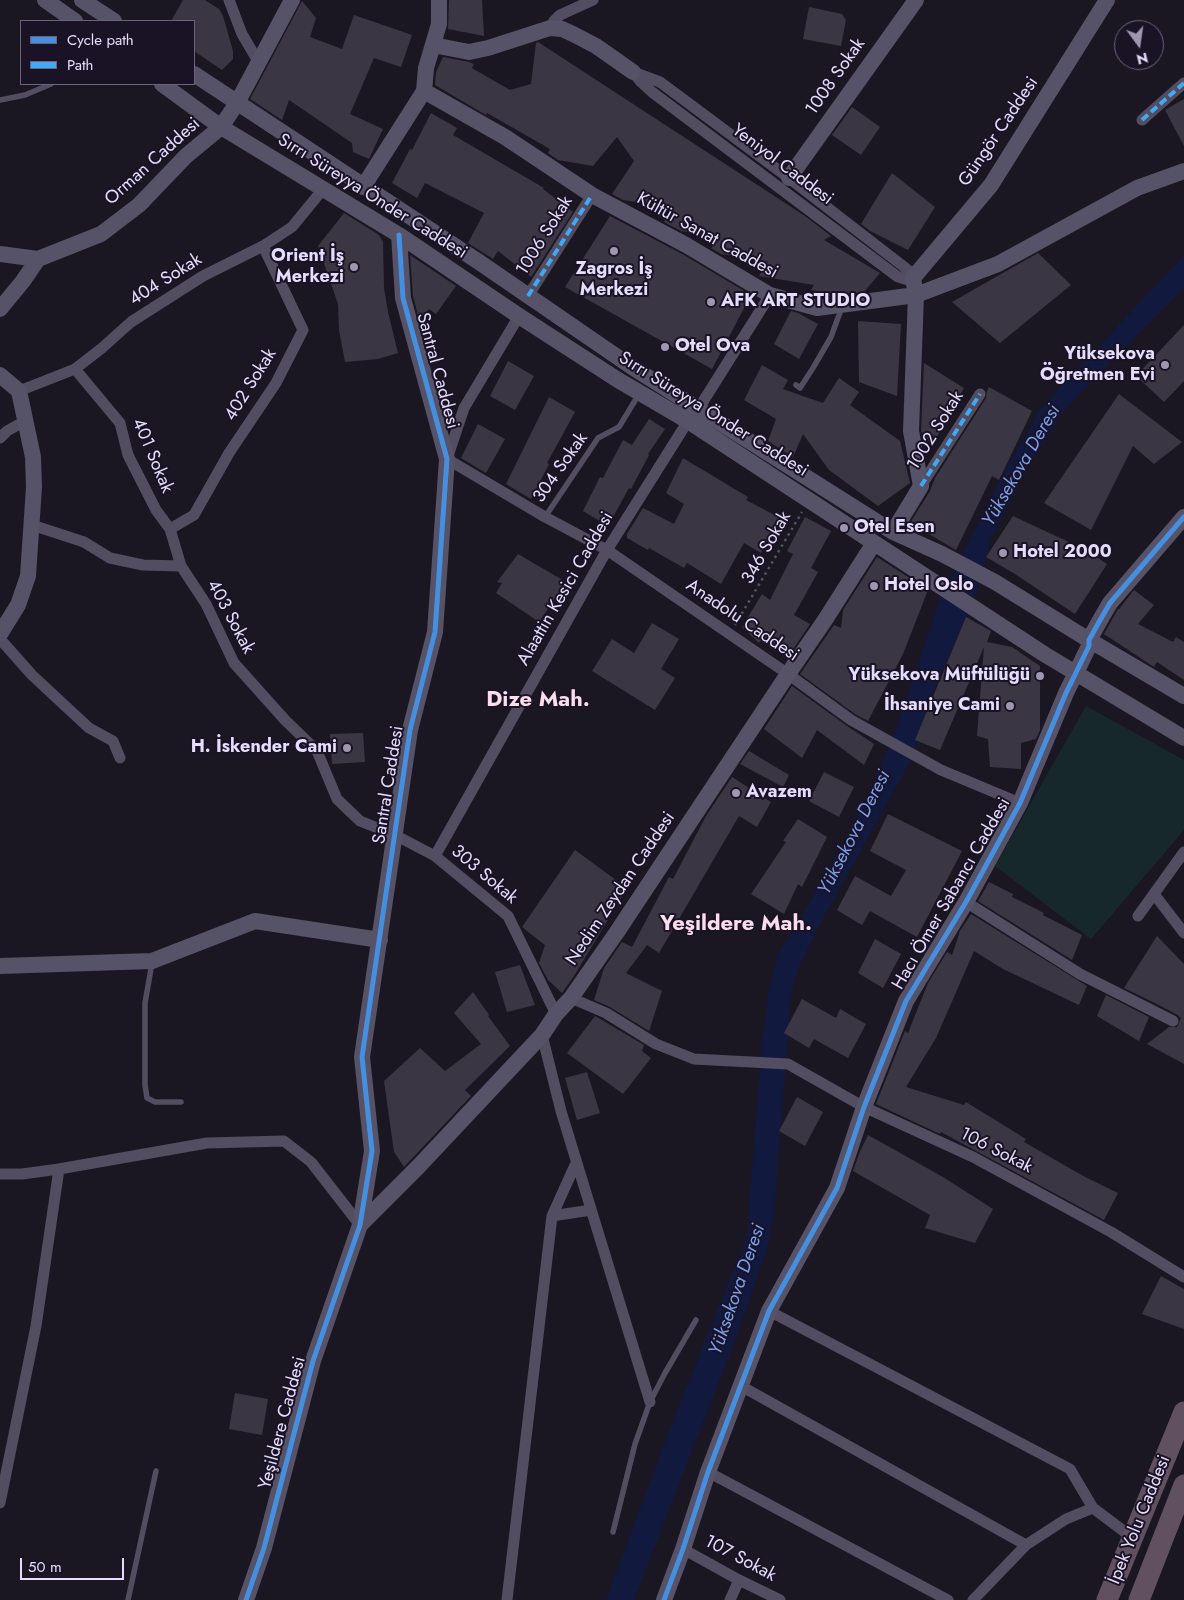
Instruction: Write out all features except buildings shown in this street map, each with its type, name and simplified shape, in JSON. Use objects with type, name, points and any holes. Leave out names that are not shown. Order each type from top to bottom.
[{"type":"highway","name":"İpek Yolu Caddesi","points":[[1108,1600],[1184,1412]]},
{"type":"highway","name":"İpek Yolu Caddesi","points":[[1139,1600],[1184,1485]]},
{"type":"street","points":[[45,0],[74,20]]},
{"type":"street","points":[[82,0],[112,20]]},
{"type":"street","points":[[229,0],[242,34],[259,63]]},
{"type":"street","name":"Orman Caddesi","points":[[0,254],[38,259],[101,234],[139,205],[186,156],[222,127],[238,104],[292,0]]},
{"type":"street","points":[[364,187],[424,91],[426,68],[438,24],[439,0]]},
{"type":"street","points":[[433,45],[469,52],[488,48],[550,28],[560,15],[593,0]]},
{"type":"street","name":"1008 Sokak","points":[[789,178],[916,0]]},
{"type":"street","name":"Güngör Caddesi","points":[[913,278],[991,185],[1107,0]]},
{"type":"street","name":"Yeniyol Caddesi","points":[[550,28],[562,29],[573,34],[596,46],[633,72],[660,82],[903,266],[910,272],[913,278],[908,280],[890,271],[652,92],[640,82],[633,72]]},
{"type":"street","name":"Sırrı Süreyya Önder Caddesi","points":[[195,75],[632,367],[893,532],[942,554],[995,582],[1089,643],[1184,696]]},
{"type":"street","points":[[1142,120],[1184,83]]},
{"type":"street","name":"Sırrı Süreyya Önder Caddesi","points":[[163,85],[222,127],[398,235],[519,316],[688,421],[1077,674],[1184,738]]},
{"type":"street","name":"Kültür Sanat Caddesi","points":[[424,91],[505,137],[592,195],[686,245],[770,295],[817,308],[916,295],[998,264],[1137,188],[1184,171]]},
{"type":"street","name":"404 Sokak","points":[[19,391],[75,369],[131,322],[203,276],[262,246],[292,227],[324,188]]},
{"type":"street","name":"1006 Sokak","points":[[528,296],[592,195]]},
{"type":"street","name":"Santral Caddesi","points":[[360,1225],[372,1151],[362,1057],[410,730],[435,632],[446,459],[403,298],[398,235]]},
{"type":"street","name":"402 Sokak","points":[[170,529],[194,515],[229,453],[276,383],[303,330],[262,246]]},
{"type":"street","points":[[0,309],[24,281],[38,259]]},
{"type":"street","points":[[893,532],[922,486],[911,431],[916,295],[913,278]]},
{"type":"street","points":[[699,408],[770,295]]},
{"type":"street","points":[[446,459],[464,408],[519,316]]},
{"type":"street","name":"401 Sokak","points":[[75,369],[120,424],[128,455],[156,510],[170,529],[181,566]]},
{"type":"street","points":[[0,375],[19,391],[33,457],[34,487],[28,576],[18,605],[0,634]]},
{"type":"street","name":"1002 Sokak","points":[[922,486],[980,394]]},
{"type":"street","points":[[0,438],[7,431],[25,421]]},
{"type":"street","name":"Alaattin Kesici Caddesi","points":[[435,856],[607,550],[688,421]]},
{"type":"street","name":"Anadolu Caddesi","points":[[446,459],[545,518],[607,550],[788,674],[851,720],[941,770],[1020,804]]},
{"type":"street","name":"Hacı Ömer Sabancı Caddesi","points":[[664,1600],[708,1472],[769,1312],[837,1188],[864,1107],[906,1001],[966,902],[1020,804],[1066,693],[1077,674],[1089,643],[1110,603],[1184,517]]},
{"type":"street","points":[[32,525],[84,542],[110,558],[143,565],[181,566]]},
{"type":"street","name":"Nedim Zeydan Caddesi","points":[[360,1225],[418,1167],[542,1035],[556,1014],[571,998],[826,620],[874,543]]},
{"type":"street","name":"403 Sokak","points":[[181,566],[206,604],[234,663],[285,720],[317,751],[337,799],[360,820],[395,835]]},
{"type":"street","points":[[0,639],[32,675],[89,728],[113,741],[120,758]]},
{"type":"street","name":"303 Sokak","points":[[395,835],[435,856],[508,916],[556,1014]]},
{"type":"street","points":[[1138,916],[1184,852]]},
{"type":"street","points":[[1154,894],[1184,933]]},
{"type":"street","points":[[966,902],[1080,974],[1173,1021]]},
{"type":"street","points":[[0,966],[152,961],[255,921],[380,940]]},
{"type":"street","name":"106 Sokak","points":[[571,998],[606,1012],[656,1044],[694,1059],[788,1064],[864,1107],[973,1157],[1111,1232],[1184,1277]]},
{"type":"street","points":[[542,1035],[576,1163],[650,1402]]},
{"type":"street","points":[[0,1174],[22,1174],[59,1169],[208,1143],[284,1141],[311,1162],[360,1225]]},
{"type":"street","points":[[507,1600],[552,1216],[576,1163]]},
{"type":"street","points":[[0,1503],[36,1326],[59,1169]]},
{"type":"street","points":[[552,1216],[591,1210]]},
{"type":"street","name":"Yeşildere Caddesi","points":[[246,1600],[264,1548],[313,1361],[360,1225]]},
{"type":"street","points":[[769,1312],[1070,1469],[1092,1508],[1133,1538]]},
{"type":"street","points":[[741,1386],[1026,1545]]},
{"type":"street","points":[[708,1472],[948,1600]]},
{"type":"street","points":[[973,1600],[1026,1545],[1066,1519],[1092,1508]]},
{"type":"street","name":"107 Sokak","points":[[683,1549],[780,1600]]},
{"type":"street","points":[[730,1600],[739,1580]]},
{"type":"lane","points":[[0,100],[25,95],[49,85]]},
{"type":"lane","points":[[796,385],[800,388],[813,368],[831,337],[843,305]]},
{"type":"lane","name":"304 Sokak","points":[[545,518],[598,438],[619,427],[640,392]]},
{"type":"lane","points":[[152,961],[145,1003],[145,1085],[147,1098],[155,1102],[181,1102]]},
{"type":"lane","points":[[613,1532],[636,1444],[650,1402],[696,1320]]},
{"type":"lane","points":[[128,1600],[156,1471]]},
{"type":"shaded area","points":[[1086,706],[1184,760],[1184,830],[1091,939],[995,866]]},
{"type":"water","name":"Yüksekova Deresi","points":[[1184,255],[1184,288],[1063,411],[1025,473],[991,539],[977,591],[932,695],[912,758],[820,924],[799,967],[791,995],[774,1214],[766,1252],[736,1338],[634,1600],[606,1600],[668,1434],[747,1236],[762,1041],[769,990],[778,953],[798,923],[856,820],[892,741],[938,604],[1000,480],[1038,413]]},
{"type":"marked path","points":[[1142,120],[1184,83]]},
{"type":"marked path","points":[[528,296],[592,195]]},
{"type":"marked path","points":[[921,486],[980,394]]},
{"type":"cycle path","points":[[246,1600],[264,1548],[313,1361],[360,1225],[372,1151],[362,1057],[410,730],[435,632],[447,459],[403,298],[399,235]]},
{"type":"cycle path","points":[[664,1600],[708,1472],[769,1311],[837,1188],[864,1107],[906,1001],[966,902],[1020,803],[1066,693],[1089,646],[1089,640],[1099,622],[1110,603],[1184,517]]},
{"type":"place","name":"Zagros İş Merkezi","points":[[614,251]]},
{"type":"place","name":"Orient İş Merkezi","points":[[354,267]]},
{"type":"place","name":"AFK ART STUDIO","points":[[711,302]]},
{"type":"place","name":"Otel Ova","points":[[665,347]]},
{"type":"place","name":"Yüksekova Öğretmen Evi","points":[[1165,365]]},
{"type":"place","name":"Otel Esen","points":[[844,528]]},
{"type":"place","name":"Hotel 2000","points":[[1003,553]]},
{"type":"place","name":"Hotel Oslo","points":[[874,586]]},
{"type":"place","name":"Yüksekova Müftülüğü","points":[[1040,676]]},
{"type":"place","name":"İhsaniye Cami","points":[[1010,706]]},
{"type":"place","name":"H. İskender Cami","points":[[347,748]]},
{"type":"place","name":"Avazem","points":[[736,793]]},
{"type":"district","name":"Dize Mah.","points":[[538,701]]},
{"type":"district","name":"Yeşildere Mah.","points":[[736,925]]}]
